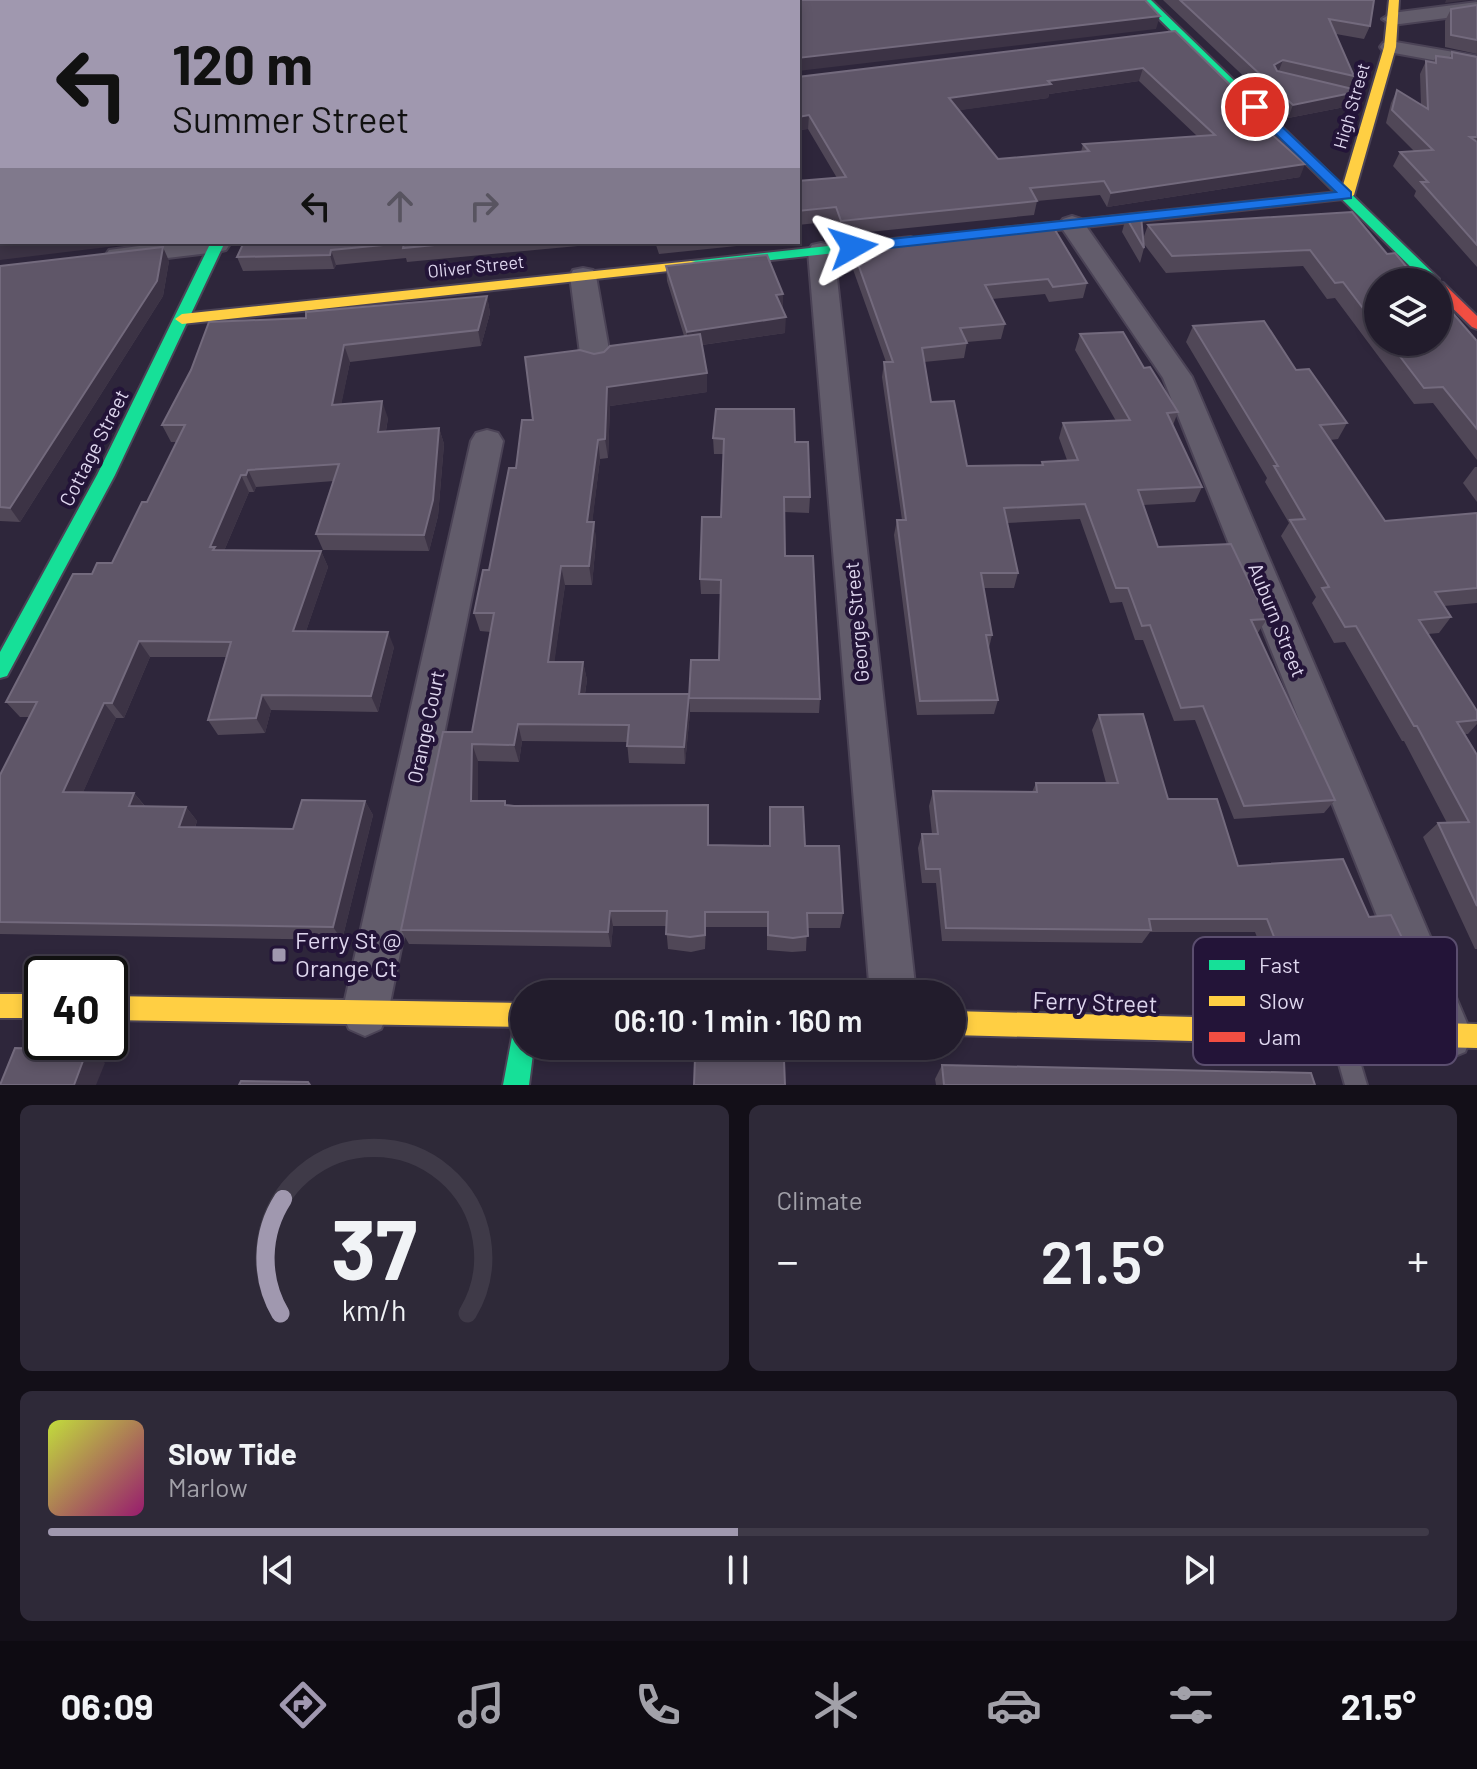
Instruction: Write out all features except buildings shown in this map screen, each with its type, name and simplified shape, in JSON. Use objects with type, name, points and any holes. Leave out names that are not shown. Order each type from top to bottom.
[{"type":"street","points":[[1145,0],[1420,268]]},
{"type":"street","points":[[1393,10],[1477,8]]},
{"type":"street","name":"High Street","points":[[1347,195],[1368,100],[1390,47],[1393,10]]},
{"type":"street","points":[[1147,39],[1179,35]]},
{"type":"street","points":[[1390,47],[1477,62]]},
{"type":"street","points":[[978,234],[1347,195]]},
{"type":"street","name":"Auburn Street","points":[[1072,224],[1177,377],[1420,937]]},
{"type":"street","name":"Oliver Street","points":[[182,319],[931,239]]},
{"type":"street","points":[[93,259],[209,244]]},
{"type":"street","name":"Cottage Street","points":[[0,670],[106,475],[217,244]]},
{"type":"street","name":"George Street","points":[[821,251],[892,980]]},
{"type":"street","points":[[583,276],[596,361]]},
{"type":"street","points":[[1452,300],[1477,324]]},
{"type":"street","name":"Orange Court","points":[[365,1013],[487,441]]},
{"type":"street","points":[[0,1006],[24,1006]]},
{"type":"street","points":[[128,1008],[510,1015]]},
{"type":"street","name":"Ferry Street","points":[[966,1023],[1193,1029]]},
{"type":"street","points":[[516,1085],[520,1060]]},
{"type":"lane","points":[[1350,1065],[1356,1085]]},
{"type":"traffic: fast","points":[[1145,0],[1420,268]]},
{"type":"traffic: fast","points":[[691,265],[911,241]]},
{"type":"traffic: fast","points":[[0,670],[106,475],[217,244]]},
{"type":"traffic: fast","points":[[516,1085],[520,1060]]},
{"type":"traffic: slow","points":[[1347,195],[1390,47],[1394,0]]},
{"type":"traffic: slow","points":[[182,319],[691,265]]},
{"type":"traffic: slow","points":[[0,1006],[24,1006]]},
{"type":"traffic: slow","points":[[128,1008],[510,1015]]},
{"type":"traffic: slow","points":[[966,1023],[1193,1029]]},
{"type":"traffic: slow","points":[[1457,1036],[1477,1036]]},
{"type":"traffic: jam","points":[[992,233],[1347,195]]},
{"type":"traffic: jam","points":[[1452,300],[1477,324]]},
{"type":"place","name":"Ferry St @ Orange Ct","points":[[279,955]]},
{"type":"route","points":[[853,247],[1347,195],[1255,107]]}]
